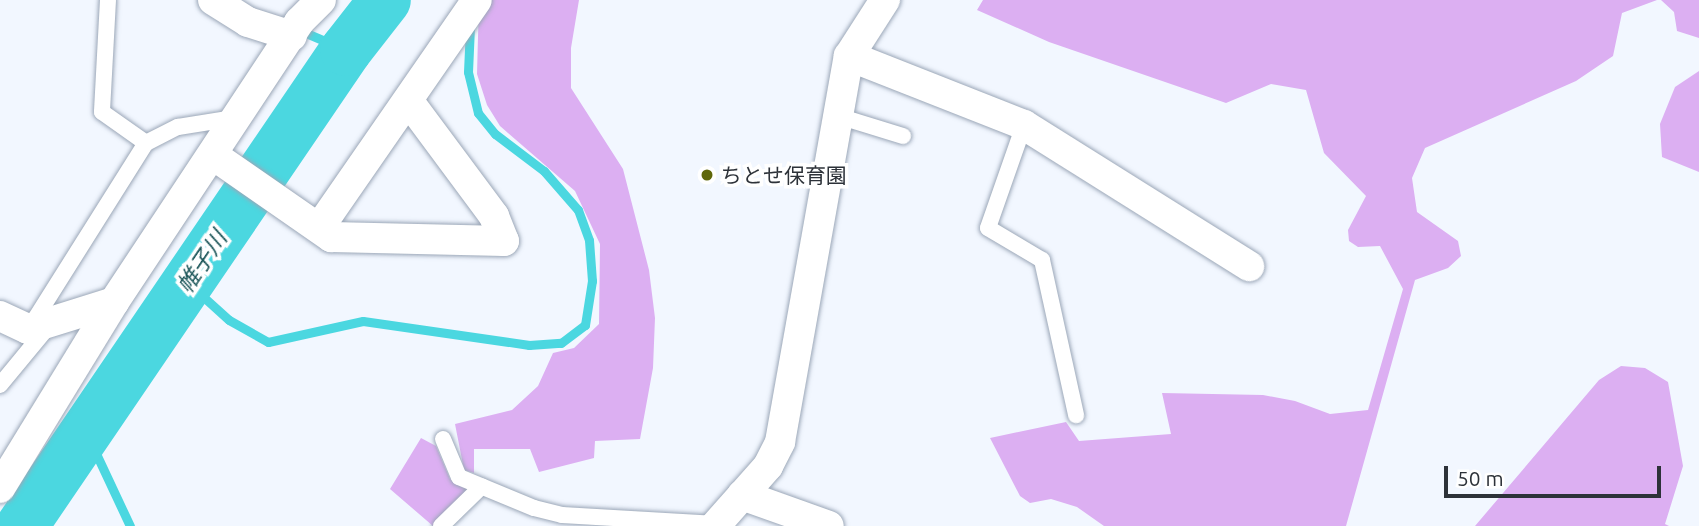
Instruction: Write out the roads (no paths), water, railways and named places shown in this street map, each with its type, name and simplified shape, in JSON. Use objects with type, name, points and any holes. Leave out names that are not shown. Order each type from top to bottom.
[{"type":"street","points":[[213,0],[248,22],[297,19]]},
{"type":"street","points":[[0,488],[114,302],[224,163],[238,117],[297,19],[321,0]]},
{"type":"street","points":[[309,222],[408,100],[477,0]]},
{"type":"street","points":[[715,525],[768,466],[780,442],[849,56],[885,0]]},
{"type":"street","points":[[849,56],[1024,125],[1249,266]]},
{"type":"street","points":[[224,163],[331,237],[504,241],[494,216],[408,100]]},
{"type":"street","points":[[0,316],[41,325],[114,302]]},
{"type":"street","points":[[742,495],[784,517],[829,526]]},
{"type":"lane","points":[[108,0],[102,112],[146,143]]},
{"type":"lane","points":[[838,116],[903,136]]},
{"type":"lane","points":[[0,384],[41,325],[146,143],[178,127],[238,117]]},
{"type":"lane","points":[[1024,125],[988,228],[1042,260],[1076,415]]},
{"type":"lane","points":[[443,439],[459,477],[562,515],[715,525]]},
{"type":"lane","points":[[441,526],[482,486]]},
{"type":"waterway","name":"帷子川","points":[[22,526],[346,50],[385,0]]},
{"type":"waterway","points":[[188,283],[229,320],[268,342],[363,321],[529,345],[561,343],[585,325],[592,281],[589,240],[578,210],[544,171],[495,134],[478,113],[468,72],[470,27]]},
{"type":"waterway","points":[[299,30],[346,50]]},
{"type":"waterway","points":[[85,430],[130,526]]},
{"type":"place","name":"ちとせ保育園","points":[[707,175]]}]
